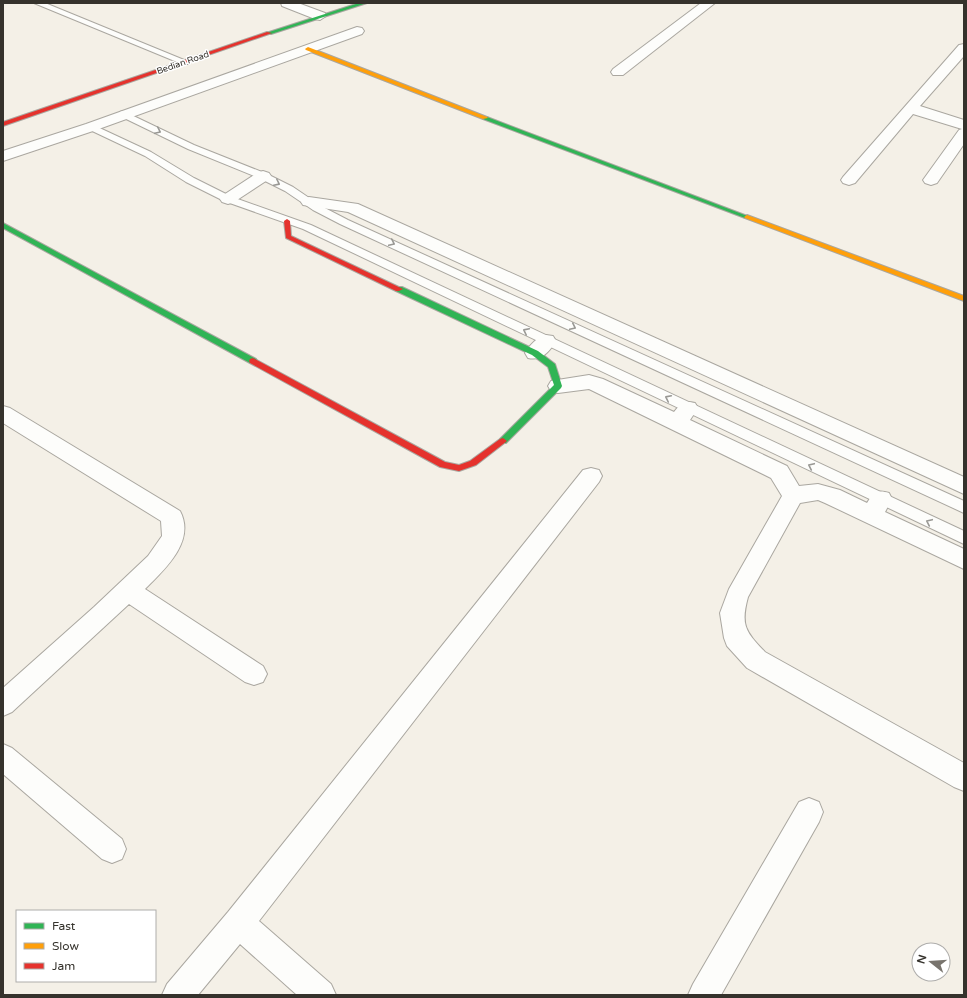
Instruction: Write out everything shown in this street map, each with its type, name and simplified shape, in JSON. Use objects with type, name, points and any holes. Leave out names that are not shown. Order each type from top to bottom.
[{"type":"street","points":[[287,3],[320,16]]},
{"type":"street","name":"Bedian Road","points":[[3,124],[320,16],[364,3]]},
{"type":"street","points":[[618,72],[709,3]]},
{"type":"street","points":[[3,156],[91,127],[123,114],[357,31]]},
{"type":"street","points":[[849,180],[910,108],[964,48]]},
{"type":"street","points":[[308,49],[406,88],[964,299]]},
{"type":"street","points":[[910,108],[964,125]]},
{"type":"street","points":[[931,180],[964,133]]},
{"type":"street","points":[[228,199],[263,176]]},
{"type":"street","points":[[309,202],[352,208],[964,486]]},
{"type":"street","points":[[287,221],[288,237],[541,347],[556,371],[558,386]]},
{"type":"street","points":[[3,225],[443,465],[460,468],[476,462],[491,452],[558,386],[589,382],[682,415],[779,472],[786,481],[793,496]]},
{"type":"street","points":[[3,414],[172,517],[173,538],[156,563],[3,704]]},
{"type":"street","points":[[178,995],[239,923],[591,476]]},
{"type":"street","points":[[793,496],[818,492],[876,507],[964,560]]},
{"type":"street","points":[[793,496],[736,596],[732,613],[736,638],[756,660],[964,778]]},
{"type":"street","points":[[128,590],[254,674]]},
{"type":"street","points":[[3,757],[112,849]]},
{"type":"street","points":[[704,995],[809,812]]},
{"type":"street","points":[[239,923],[320,995]]},
{"type":"lane","points":[[38,3],[185,62]]},
{"type":"lane","points":[[123,114],[190,147],[289,188],[309,202],[344,222],[964,507]]},
{"type":"lane","points":[[91,127],[148,154],[190,180],[228,199],[307,227],[541,347],[876,507],[964,538]]},
{"type":"traffic: fast","points":[[269,33],[364,3]]},
{"type":"traffic: fast","points":[[485,118],[747,217]]},
{"type":"traffic: fast","points":[[3,225],[253,361]]},
{"type":"traffic: fast","points":[[399,289],[535,353],[552,366],[558,386],[503,441]]},
{"type":"traffic: slow","points":[[308,49],[485,118]]},
{"type":"traffic: slow","points":[[747,217],[964,299]]},
{"type":"traffic: jam","points":[[3,124],[269,33]]},
{"type":"traffic: jam","points":[[287,221],[288,237],[399,289]]},
{"type":"traffic: jam","points":[[253,361],[443,465],[459,468],[473,463],[503,441]]}]
